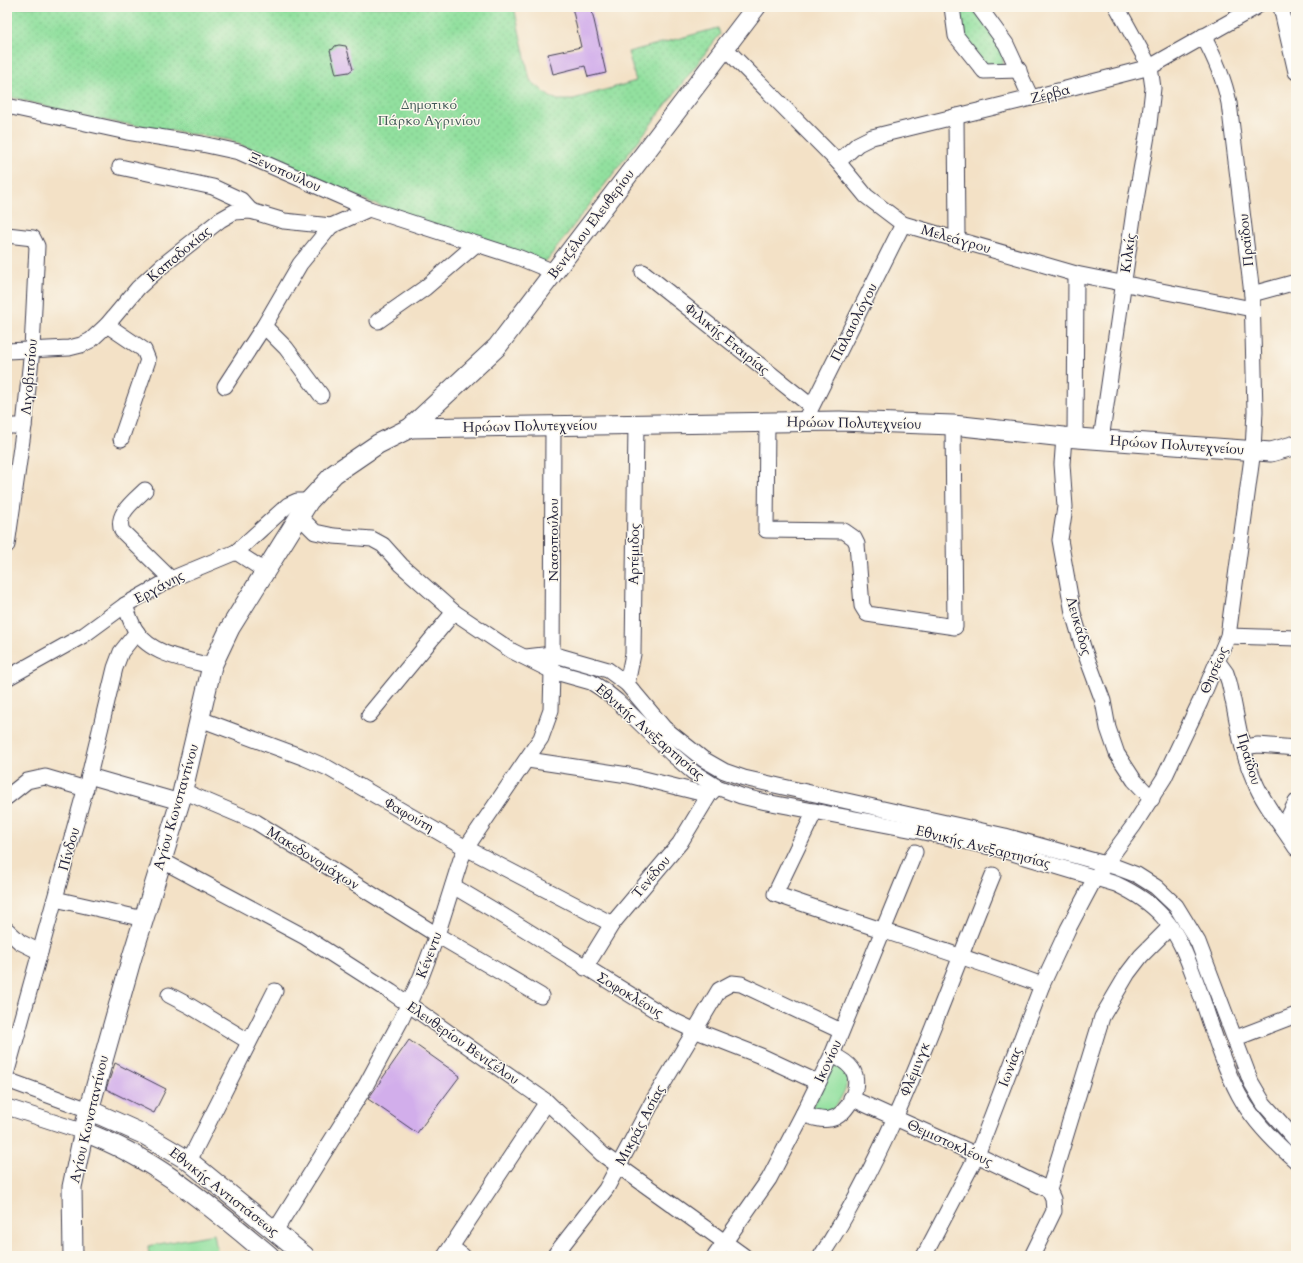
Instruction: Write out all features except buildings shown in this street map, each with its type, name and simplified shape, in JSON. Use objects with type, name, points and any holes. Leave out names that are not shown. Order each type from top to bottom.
[{"type":"main road","name":"Βενιζέλου Ελευθερίου","points":[[410,428],[498,347],[726,49],[756,7]]},
{"type":"main road","name":"Ηρώων Πολυτεχνείου","points":[[410,428],[767,421],[808,413],[953,425],[1101,440],[1277,451],[1296,445]]},
{"type":"main road","name":"Αγίου Κωνσταντίνου","points":[[73,1256],[72,1187],[89,1110],[161,860],[182,797],[212,666],[232,623],[304,509],[334,474],[378,444],[410,428]]},
{"type":"main road","name":"Εθνικής Αντιστάσεως","points":[[89,1110],[145,1135],[189,1161],[305,1256]]},
{"type":"main road","name":"Εθνικής Αντιστάσεως","points":[[84,1132],[131,1152],[174,1178],[270,1256]]},
{"type":"street","points":[[952,7],[956,36],[984,71],[1019,70]]},
{"type":"street","points":[[979,7],[1006,44],[1032,98]]},
{"type":"street","points":[[1117,7],[1150,67]]},
{"type":"street","name":"Ζέρβα","points":[[838,162],[858,144],[872,137],[1032,98],[1150,67],[1256,7]]},
{"type":"street","points":[[1281,7],[1296,72]]},
{"type":"street","name":"Πραϊδου","points":[[1203,36],[1219,65],[1229,103],[1252,302],[1256,411],[1254,450]]},
{"type":"street","name":"Μελεάγρου","points":[[726,49],[838,162],[866,196],[903,224],[957,238],[1076,274],[1123,284],[1252,302]]},
{"type":"street","name":"Κιλκίς","points":[[1101,440],[1123,284],[1149,124],[1152,88],[1150,67]]},
{"type":"street","name":"Ξενοπούλου","points":[[7,106],[127,132],[226,148],[250,156],[369,209],[476,245],[520,258],[554,272]]},
{"type":"street","points":[[956,116],[957,238]]},
{"type":"street","points":[[120,166],[213,187],[244,202],[251,211]]},
{"type":"street","points":[[224,386],[264,326],[300,264],[331,226],[369,209]]},
{"type":"street","name":"Καπαδοκίας","points":[[7,351],[69,348],[82,345],[94,338],[107,325],[126,301],[152,275],[220,220],[237,211],[251,211],[284,221],[331,226]]},
{"type":"street","name":"Παλαιολόγου","points":[[808,413],[903,224]]},
{"type":"street","name":"Λιγοβιτσίου","points":[[7,235],[27,236],[33,238],[37,246],[32,349],[24,426],[10,500],[7,545]]},
{"type":"street","points":[[378,321],[426,288],[476,245]]},
{"type":"street","name":"Φιλικής Εταιρίας","points":[[643,272],[808,413]]},
{"type":"street","name":"Λευκάδος","points":[[1076,274],[1069,437],[1062,464],[1065,507],[1060,540],[1073,613],[1083,647],[1104,701],[1108,728],[1117,754],[1134,780],[1152,798]]},
{"type":"street","points":[[1252,302],[1296,282]]},
{"type":"street","points":[[107,325],[144,350],[148,360],[121,439]]},
{"type":"street","points":[[264,326],[286,348],[321,395]]},
{"type":"street","points":[[767,421],[766,530],[844,531],[850,534],[857,544],[862,606],[867,614],[955,627],[953,425]]},
{"type":"street","name":"Αρτέμιδος","points":[[627,684],[633,654],[636,424]]},
{"type":"street","points":[[7,426],[24,426]]},
{"type":"street","name":"Νασοπούλου","points":[[552,670],[553,426]]},
{"type":"street","name":"Θησέως","points":[[1096,878],[1152,798],[1170,768],[1218,662],[1228,636],[1254,450]]},
{"type":"street","points":[[145,490],[123,513],[120,520],[120,526],[122,531],[171,579]]},
{"type":"street","name":"Εργάνης","points":[[7,678],[84,635],[125,605],[171,579],[236,552],[288,505],[297,501],[304,509]]},
{"type":"street","name":"Εθνικής Ανεξαρτησίας","points":[[304,509],[315,532],[334,536],[372,539],[382,545],[401,565],[454,612],[512,651],[552,670],[591,682],[602,689],[713,791],[934,834],[999,850],[1096,878],[1116,884],[1134,894],[1153,907],[1170,927],[1187,958],[1229,1073],[1239,1095],[1253,1117],[1267,1134],[1296,1162]]},
{"type":"street","points":[[236,552],[265,571]]},
{"type":"street","points":[[125,605],[137,632],[159,651],[212,666]]},
{"type":"street","points":[[369,715],[454,612]]},
{"type":"street","name":"Πίνδου","points":[[7,1071],[88,782],[118,659],[121,652],[137,632]]},
{"type":"street","points":[[1228,636],[1296,638]]},
{"type":"street","points":[[526,657],[552,654],[608,670],[627,684],[664,728],[703,759],[724,771],[744,778],[1005,836],[1125,870],[1147,881],[1163,893],[1176,906],[1198,942],[1236,1038],[1251,1082],[1264,1104],[1296,1140]]},
{"type":"street","name":"Πραϊδου","points":[[1218,662],[1226,674],[1229,682],[1243,747],[1249,768],[1260,795],[1296,848]]},
{"type":"street","name":"Κένεντυ","points":[[275,1231],[371,1076],[408,1005],[437,935],[461,859],[466,848],[528,760],[547,724],[551,710],[552,670]]},
{"type":"street","name":"Φαφούτη","points":[[200,719],[328,768],[466,848],[612,924]]},
{"type":"street","points":[[1243,747],[1258,745],[1296,748]]},
{"type":"street","points":[[528,760],[628,775],[713,791]]},
{"type":"street","name":"Μακεδονομάχων","points":[[7,797],[27,781],[46,777],[182,797],[256,822],[437,935],[541,996]]},
{"type":"street","name":"Τενέδου","points":[[585,968],[612,924],[680,843],[713,791]]},
{"type":"street","points":[[1283,828],[1296,802]]},
{"type":"street","points":[[815,811],[775,894],[882,931],[960,954],[1042,985]]},
{"type":"street","name":"Ικονίου","points":[[715,1256],[769,1179],[803,1114],[832,1055],[915,852]]},
{"type":"street","name":"Ελευθερίου Βενιζέλου","points":[[161,860],[305,937],[408,1005],[547,1102],[602,1154],[744,1256]]},
{"type":"street","name":"Φλέμινγκ","points":[[821,1256],[847,1216],[895,1118],[993,875]]},
{"type":"street","name":"Ιωνίας","points":[[924,1256],[977,1155],[1042,985],[1068,928],[1096,878]]},
{"type":"street","name":"Σοφοκλέους","points":[[453,886],[668,1018],[694,1030],[732,1043],[818,1082]]},
{"type":"street","points":[[55,899],[144,919]]},
{"type":"street","points":[[1032,1256],[1054,1211],[1053,1200],[1049,1190],[1102,1017],[1128,973],[1141,956],[1170,927]]},
{"type":"street","points":[[7,930],[20,942],[40,952]]},
{"type":"street","name":"Μικράς Ασίας","points":[[554,1256],[603,1194],[654,1099],[694,1030],[720,990],[732,983],[741,984],[842,1031]]},
{"type":"street","points":[[189,1161],[248,1041],[275,991]]},
{"type":"street","points":[[169,995],[248,1041]]},
{"type":"street","points":[[1236,1038],[1296,1015]]},
{"type":"street","points":[[803,1114],[818,1119],[833,1118],[841,1113],[851,1098],[855,1085],[854,1073],[844,1061],[832,1055]]},
{"type":"street","name":"Εθνικής Αντιστάσεως","points":[[7,1080],[89,1110]]},
{"type":"street","name":"Θεμιστοκλέους","points":[[851,1098],[977,1155],[1049,1190]]},
{"type":"street","points":[[463,1256],[448,1251],[547,1102]]},
{"type":"street","name":"Εθνικής Αντιστάσεως","points":[[7,1107],[84,1132]]},
{"type":"green space","name":"Δημοτικό Πάρκο Αγρινίου","points":[[7,7],[514,7],[530,80],[550,97],[558,100],[570,100],[636,81],[628,52],[718,28],[720,34],[548,259],[541,264],[370,202],[230,140],[95,119],[7,96]]},
{"type":"green space","points":[[957,7],[972,7],[1003,50],[1003,66],[985,65],[961,35]]},
{"type":"green space","points":[[834,1063],[842,1065],[849,1078],[843,1094],[834,1108],[825,1115],[810,1111]]},
{"type":"green space","points":[[214,1234],[218,1256],[149,1256],[148,1246]]}]
